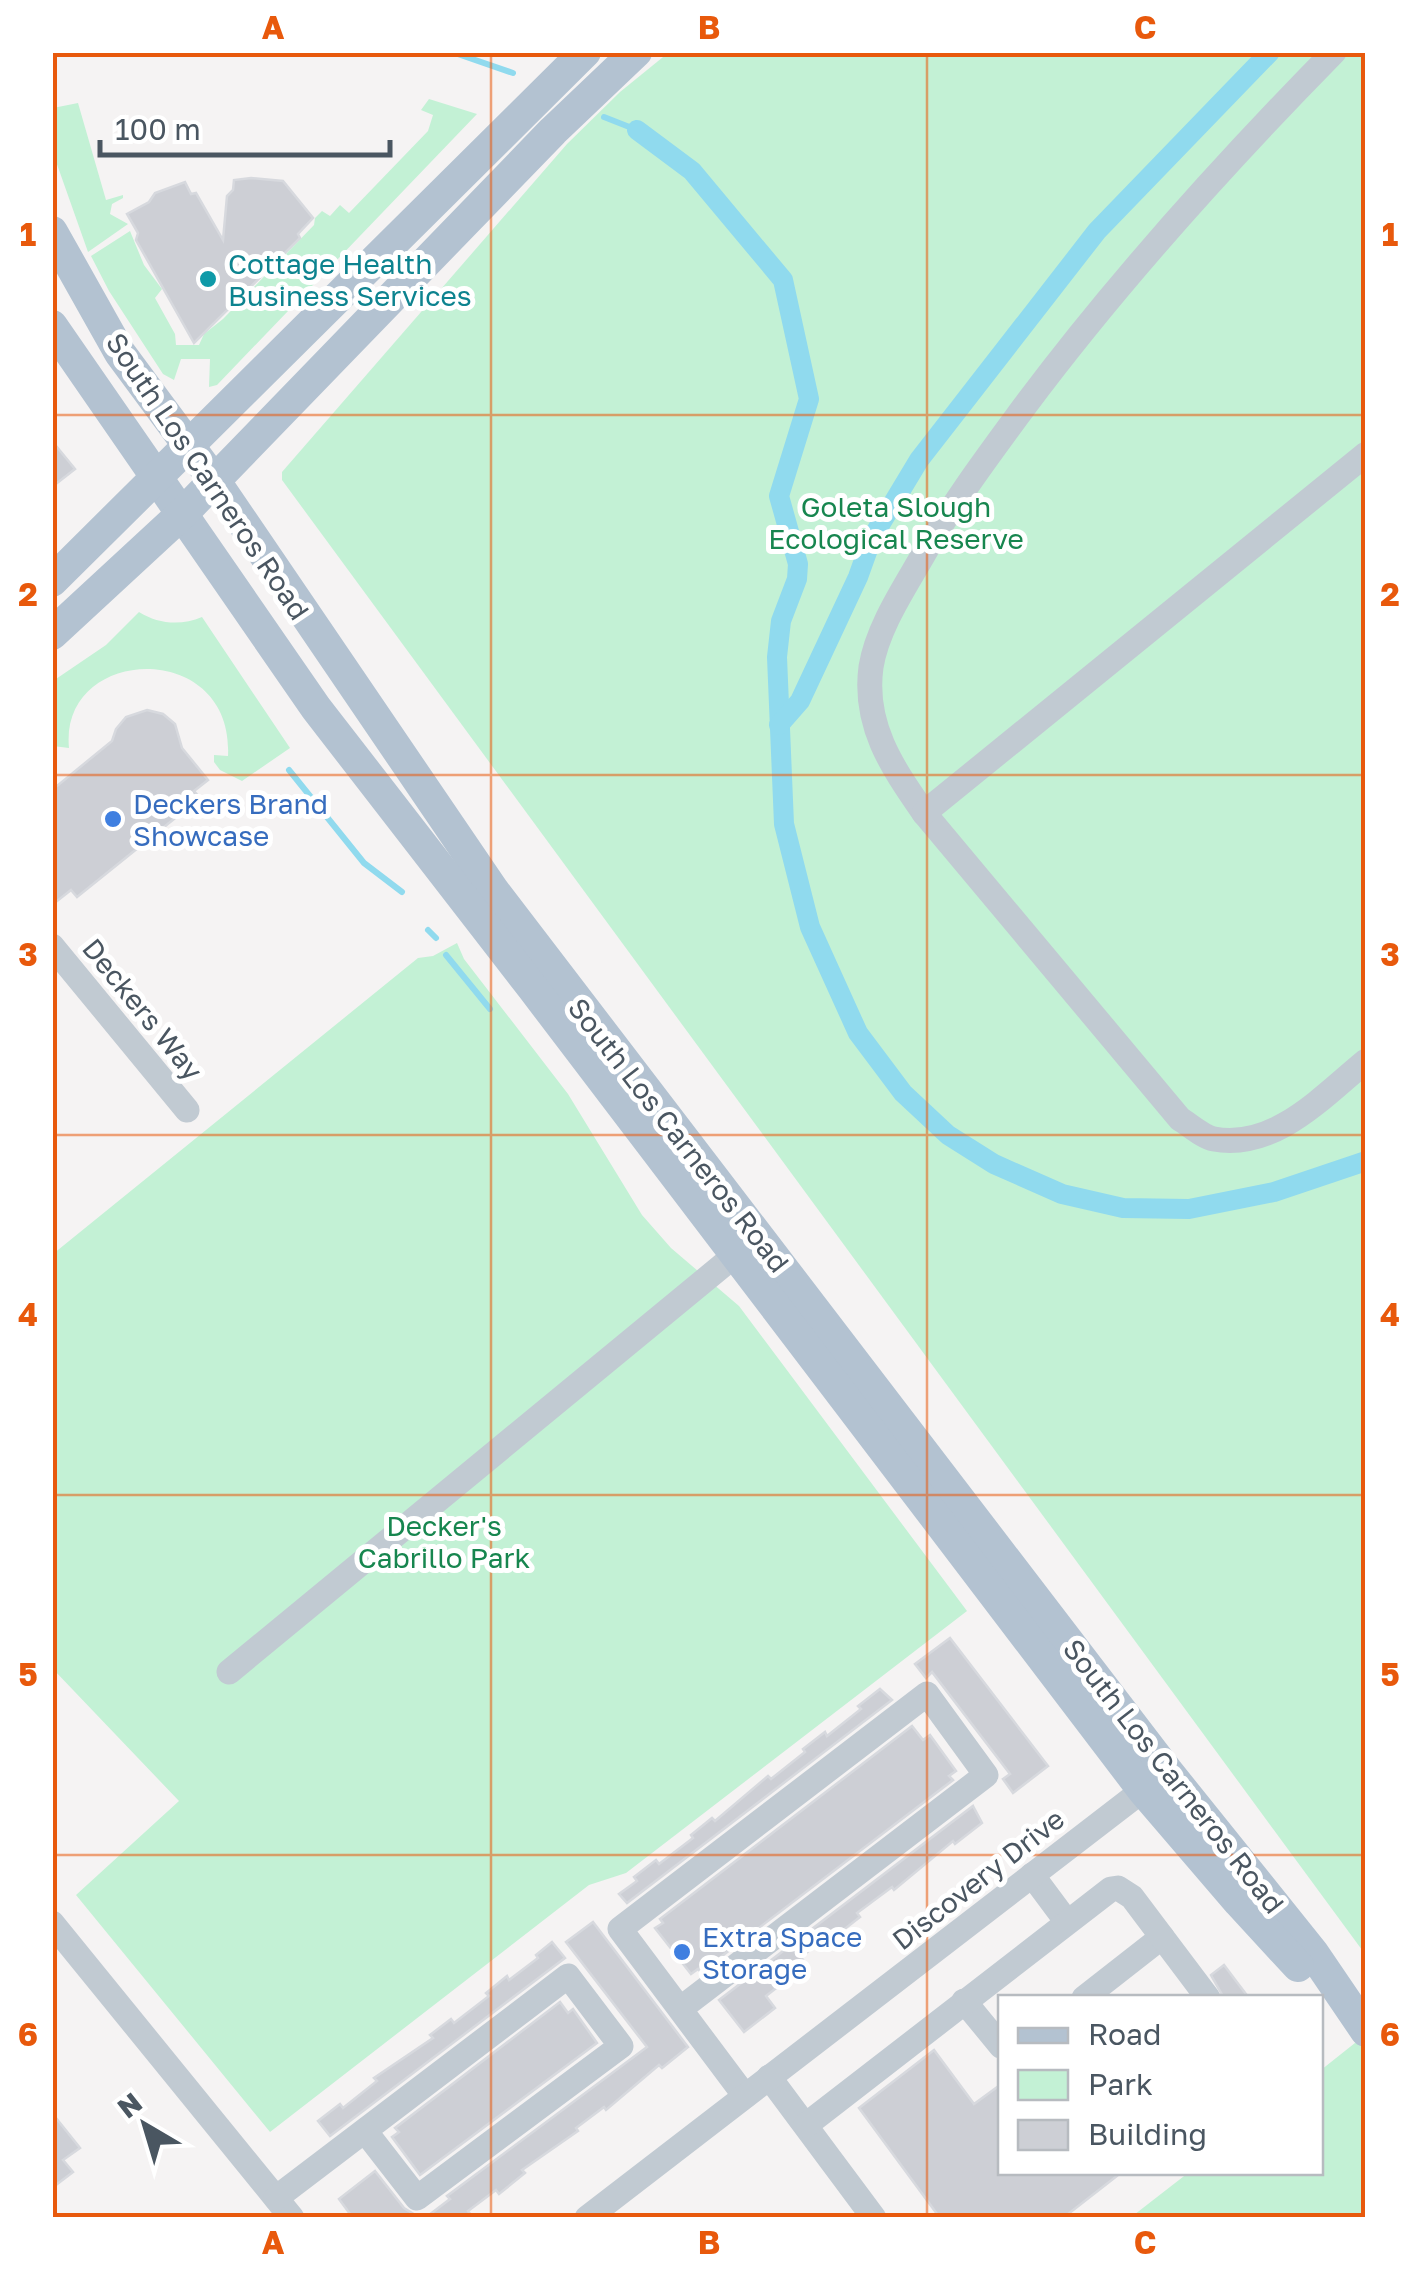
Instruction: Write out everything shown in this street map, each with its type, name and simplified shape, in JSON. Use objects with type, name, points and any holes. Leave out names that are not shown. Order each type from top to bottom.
[{"type":"main road","points":[[52,581],[585,52]]},
{"type":"main road","points":[[52,634],[184,512],[636,52]]},
{"type":"main road","name":"South Los Carneros Road","points":[[52,232],[120,352],[214,480],[346,680],[550,968],[1155,1780]]},
{"type":"main road","name":"South Los Carneros Road","points":[[52,326],[316,708],[734,1256],[1155,1780],[1312,1953],[1356,2019]]},
{"type":"street","points":[[1334,52],[1093,315],[952,504],[884,627],[872,667],[872,712],[887,760],[924,812],[1180,1119],[1212,1139],[1255,1138],[1292,1122],[1366,1062]]},
{"type":"street","points":[[924,812],[1366,454]]},
{"type":"street","name":"Deckers Way","points":[[52,946],[187,1110]]},
{"type":"street","points":[[229,1672],[734,1256]]},
{"type":"street","points":[[680,2010],[986,1775],[928,1694],[620,1929],[680,2010],[745,2096]]},
{"type":"street","name":"Discovery Drive","points":[[586,2218],[1155,1780]]},
{"type":"street","points":[[1032,1875],[1067,1922]]},
{"type":"street","points":[[806,2125],[1103,1894],[1118,1888],[1132,1897],[1206,1995]]},
{"type":"street","points":[[52,1923],[284,2208],[365,2131],[568,1976],[622,2046],[416,2198],[365,2131]]},
{"type":"street","points":[[1088,1995],[1162,1937]]},
{"type":"street","points":[[964,2001],[998,2044]]},
{"type":"street","points":[[769,2077],[874,2218]]},
{"type":"green space","name":"Goleta Slough Ecological Reserve","points":[[668,53],[1365,53],[1365,1954],[282,480],[282,472],[567,144],[620,92]]},
{"type":"green space","points":[[429,99],[477,114],[217,385],[209,387],[210,359],[181,359],[174,380],[163,374],[91,256],[130,231],[144,265],[162,289],[155,298],[175,334],[176,345],[199,345],[204,334],[314,225],[322,211],[330,216],[340,205],[349,213],[428,131],[433,115],[421,110]]},
{"type":"green space","points":[[78,103],[106,200],[123,195],[112,204],[110,214],[128,224],[88,252],[53,153],[53,108]]},
{"type":"green space","points":[[139,612],[170,622],[202,617],[290,748],[242,781],[220,770],[214,755],[228,756],[222,718],[204,690],[178,674],[147,669],[116,674],[90,689],[73,714],[69,748],[53,746],[53,681],[106,645]]},
{"type":"green space","name":"Decker's Cabrillo Park","points":[[457,943],[464,959],[568,1094],[642,1215],[671,1248],[739,1306],[967,1611],[626,1873],[589,1885],[270,2132],[76,1895],[179,1801],[53,1669],[53,1254],[418,958],[433,956]]},
{"type":"green space","points":[[1365,2035],[1365,2217],[1130,2218],[1185,2175],[1323,2175],[1323,2068]]},
{"type":"building","name":"Cottage Health Business Services","points":[[234,180],[283,181],[313,218],[298,234],[300,238],[194,343],[136,240],[138,233],[127,214],[149,202],[155,193],[185,182],[191,194],[196,193],[223,240],[227,196],[233,190]]},
{"type":"building","points":[[52,441],[75,469],[52,487]]},
{"type":"building","name":"Deckers Brand Showcase","points":[[147,710],[163,714],[175,724],[182,748],[208,780],[194,791],[200,798],[77,897],[71,890],[52,905],[52,790],[112,741],[126,717]]},
{"type":"building","points":[[950,1638],[1048,1766],[1013,1793],[1003,1779],[1010,1774],[932,1672],[926,1678],[915,1664]]},
{"type":"building","points":[[880,1689],[892,1700],[627,1903],[619,1894],[656,1860],[659,1864],[712,1818],[715,1821],[768,1776],[771,1779],[805,1752],[803,1749],[825,1732],[827,1736]]},
{"type":"building","points":[[912,1726],[923,1740],[930,1735],[956,1771],[949,1776],[953,1780],[701,1972],[698,1969],[691,1974],[655,1928],[663,1923],[660,1919]]},
{"type":"building","points":[[973,1806],[982,1823],[857,1913],[860,1917],[833,1938],[830,1934],[801,1957],[803,1960],[781,1977],[784,1982],[766,1996],[775,2008],[744,2032],[719,2000]]},
{"type":"building","points":[[593,1922],[688,2047],[522,2170],[525,2173],[499,2194],[496,2190],[468,2211],[473,2218],[425,2218],[450,2199],[447,2196],[647,2047],[566,1942]]},
{"type":"building","points":[[552,1942],[565,1958],[330,2136],[318,2121],[340,2104],[343,2108],[377,2081],[374,2078],[433,2038],[430,2035],[451,2019],[454,2023],[489,1996],[486,1993],[507,1976],[509,1980],[538,1958],[536,1955]]},
{"type":"building","points":[[1224,1965],[1247,1995],[1222,1995],[1211,1975]]},
{"type":"building","points":[[560,2002],[568,2013],[573,2009],[597,2043],[420,2175],[392,2137],[399,2132],[395,2128]]},
{"type":"building","points":[[934,2050],[974,2104],[998,2086],[998,2175],[1118,2175],[1063,2218],[940,2218],[859,2108]]},
{"type":"building","points":[[52,2113],[80,2148],[63,2160],[73,2172],[52,2188]]},
{"type":"building","points":[[375,2171],[404,2208],[420,2218],[353,2218],[339,2199]]},
{"type":"waterway","points":[[452,52],[513,73]]},
{"type":"waterway","points":[[779,725],[800,701],[872,538],[919,460],[1097,231],[1270,52]]},
{"type":"waterway","points":[[604,117],[637,130]]},
{"type":"waterway","points":[[637,130],[692,171],[783,280],[809,399],[779,496],[798,564],[797,579],[781,621],[777,657],[784,824],[810,927],[858,1033],[903,1093],[948,1135],[994,1164],[1062,1194],[1123,1208],[1189,1209],[1274,1192],[1366,1161]]},
{"type":"waterway","points":[[289,770],[364,863],[402,892]]},
{"type":"waterway","points":[[428,930],[436,938]]},
{"type":"waterway","points":[[446,955],[490,1009]]},
{"type":"place","name":"Cottage Health Business Services","points":[[208,279]]},
{"type":"place","name":"Deckers Brand Showcase","points":[[113,819]]},
{"type":"place","name":"Extra Space Storage","points":[[682,1952]]}]
